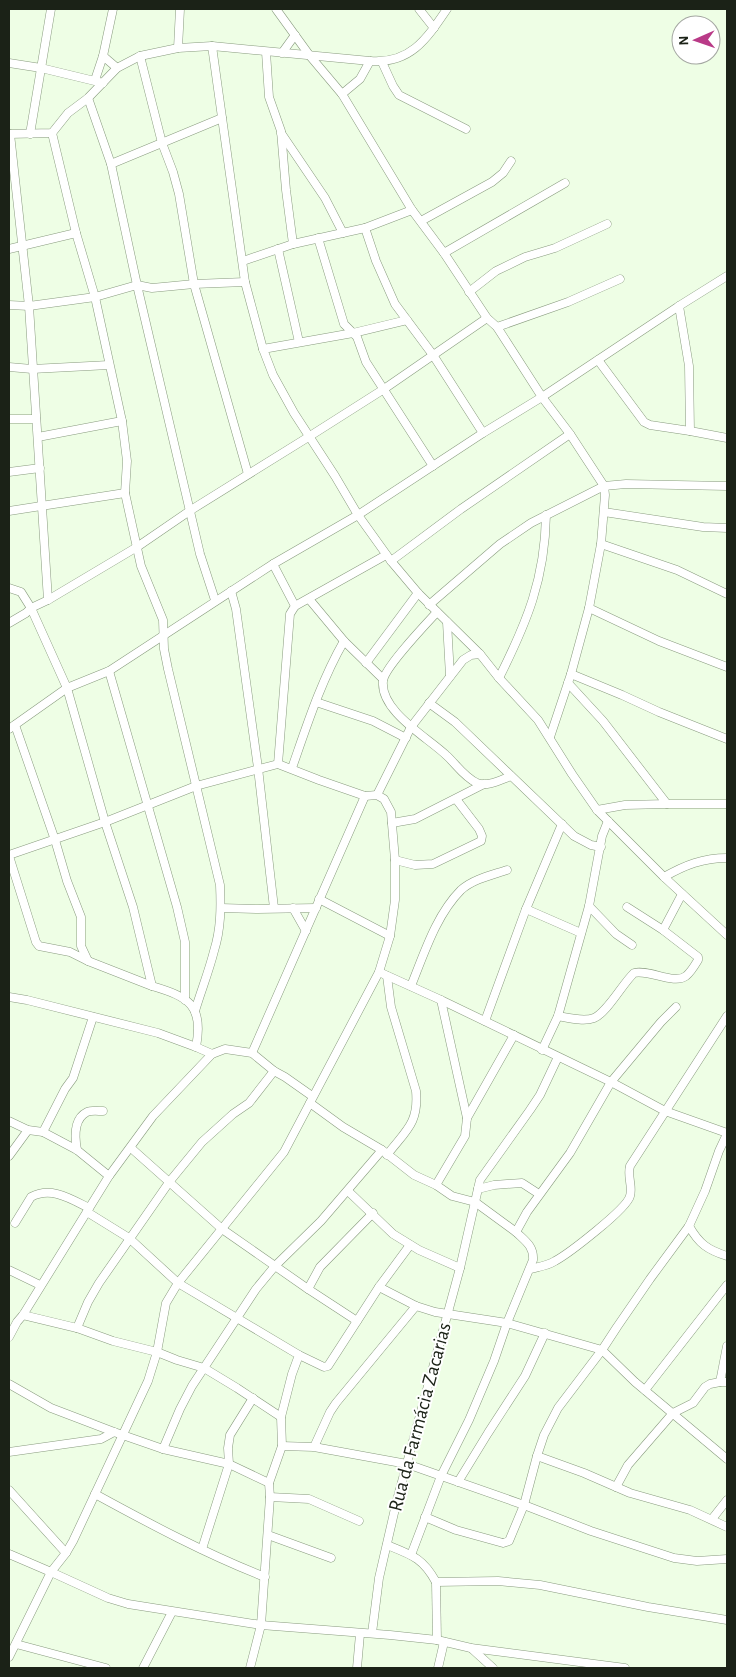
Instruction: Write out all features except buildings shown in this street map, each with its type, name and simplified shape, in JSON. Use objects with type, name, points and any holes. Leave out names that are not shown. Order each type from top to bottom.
[{"type":"street","points":[[30,134],[51,9]]},
{"type":"street","points":[[95,80],[103,56],[114,9]]},
{"type":"street","points":[[178,48],[180,9]]},
{"type":"street","points":[[276,9],[310,56],[342,94],[412,210],[444,253],[487,318],[497,328],[604,486],[601,544],[589,608],[571,674],[550,737]]},
{"type":"street","points":[[419,9],[434,28]]},
{"type":"street","points":[[48,600],[29,306],[9,134],[52,133],[68,113],[88,98],[117,68],[140,56],[178,48],[212,46],[382,62],[402,58],[415,49],[434,28],[447,9]]},
{"type":"street","points":[[282,53],[295,35]]},
{"type":"street","points":[[212,46],[246,282],[263,349],[273,375],[294,413],[358,515],[388,558],[418,593],[480,654],[538,720],[597,810],[664,877],[727,935]]},
{"type":"street","points":[[266,52],[269,97],[281,132],[293,244]]},
{"type":"street","points":[[103,56],[117,68]]},
{"type":"street","points":[[140,56],[162,142],[179,194],[194,284],[248,474]]},
{"type":"street","points":[[342,94],[360,78],[370,61]]},
{"type":"street","points":[[382,62],[392,86],[399,95],[466,129]]},
{"type":"street","points":[[9,63],[41,68],[103,83]]},
{"type":"street","points":[[88,98],[111,164],[137,285],[200,554],[215,600]]},
{"type":"street","points":[[111,164],[222,118]]},
{"type":"street","points":[[281,132],[325,198],[343,233]]},
{"type":"street","points":[[52,133],[76,233],[95,297],[122,421],[127,461],[126,493],[141,566],[163,620],[165,634],[164,649],[168,668],[220,884],[221,908],[215,951],[195,1011]]},
{"type":"street","points":[[421,222],[492,182],[503,173],[512,161]]},
{"type":"street","points":[[444,253],[565,183]]},
{"type":"street","points":[[243,261],[293,244],[365,228],[412,210]]},
{"type":"street","points":[[470,292],[496,271],[525,256],[555,248],[607,224]]},
{"type":"street","points":[[365,228],[376,260],[395,304],[433,355],[483,433]]},
{"type":"street","points":[[9,249],[76,233]]},
{"type":"street","points":[[318,238],[344,324],[359,341],[366,362],[433,466]]},
{"type":"street","points":[[278,249],[299,342]]},
{"type":"street","points":[[88,961],[81,946],[81,918],[67,881],[55,840],[12,727],[66,688],[110,670],[215,600],[358,515],[727,276]]},
{"type":"street","points":[[497,328],[568,302],[620,279]]},
{"type":"street","points":[[9,304],[29,306],[95,297],[137,285],[152,288],[246,282]]},
{"type":"street","points":[[679,306],[689,366],[690,431]]},
{"type":"street","points":[[9,623],[31,608],[48,600],[137,547],[190,510],[384,388],[487,318]]},
{"type":"street","points":[[263,349],[353,333],[407,320]]},
{"type":"street","points":[[598,360],[644,422],[650,425],[727,438]]},
{"type":"street","points":[[9,366],[32,369],[109,365]]},
{"type":"street","points":[[9,419],[36,419]]},
{"type":"street","points":[[38,437],[122,421]]},
{"type":"street","points":[[278,764],[290,614],[295,606],[388,558],[570,434]]},
{"type":"street","points":[[9,472],[40,468]]},
{"type":"street","points":[[429,604],[500,544],[531,523],[604,486],[626,484],[727,486]]},
{"type":"street","points":[[9,511],[126,493]]},
{"type":"street","points":[[604,512],[703,527],[727,528]]},
{"type":"street","points":[[500,678],[517,642],[537,589],[546,536],[546,515]]},
{"type":"street","points":[[601,544],[677,570],[727,594]]},
{"type":"street","points":[[273,564],[295,606]]},
{"type":"street","points":[[9,588],[21,592],[31,608],[66,688],[105,822],[133,907],[152,986]]},
{"type":"street","points":[[231,591],[236,609],[258,768],[274,908]]},
{"type":"street","points":[[366,663],[418,593]]},
{"type":"street","points":[[309,599],[344,642],[383,679]]},
{"type":"street","points":[[589,608],[659,641],[727,667]]},
{"type":"street","points":[[437,612],[402,651],[383,679],[384,693],[386,698],[411,727],[445,754],[463,772],[475,781],[484,784]]},
{"type":"street","points":[[447,622],[450,676]]},
{"type":"street","points":[[292,768],[316,702],[334,659],[344,642]]},
{"type":"street","points":[[377,795],[411,727],[463,660],[470,655],[480,654]]},
{"type":"street","points":[[110,670],[167,869],[185,942],[185,1000]]},
{"type":"street","points":[[571,674],[727,739]]},
{"type":"street","points":[[568,683],[603,721],[667,804]]},
{"type":"street","points":[[316,702],[373,721],[406,738]]},
{"type":"street","points":[[429,703],[455,722],[574,836],[591,845],[601,847]]},
{"type":"street","points":[[9,1654],[16,1644],[51,1572],[66,1553],[95,1494],[118,1433],[148,1381],[157,1352],[166,1303],[178,1282],[284,1152],[379,972],[390,936],[395,900],[395,860],[391,812],[384,799],[377,795],[365,796],[278,764],[196,786],[105,822],[9,856],[36,942],[39,946],[70,952],[88,961],[169,991],[185,1000],[191,1005],[199,1020],[196,1047]]},
{"type":"street","points":[[392,823],[415,820],[484,784],[494,783],[510,776]]},
{"type":"street","points":[[252,1053],[365,796]]},
{"type":"street","points":[[395,860],[415,865],[433,864],[481,841],[482,836],[479,829],[456,799]]},
{"type":"street","points":[[597,810],[625,804],[727,804]]},
{"type":"street","points":[[542,1050],[558,1016],[589,906],[602,836],[608,821]]},
{"type":"street","points":[[485,1021],[526,909],[562,824]]},
{"type":"street","points":[[664,877],[698,861],[727,858]]},
{"type":"street","points":[[411,986],[438,923],[462,889],[479,880],[507,870]]},
{"type":"street","points":[[663,930],[682,894]]},
{"type":"street","points":[[319,898],[390,936]]},
{"type":"street","points":[[589,906],[616,934],[632,945]]},
{"type":"street","points":[[558,1016],[584,1019],[595,1018],[604,1011],[634,973],[641,971],[673,979],[684,978],[698,960],[698,957],[663,930],[627,907]]},
{"type":"street","points":[[221,908],[316,908]]},
{"type":"street","points":[[293,908],[306,931]]},
{"type":"street","points":[[526,909],[581,933]]},
{"type":"street","points":[[379,972],[485,1021],[665,1111],[727,1134],[689,1226],[602,1350],[558,1408],[544,1434],[524,1505],[509,1541],[507,1543],[456,1530],[425,1517]]},
{"type":"street","points":[[163,1450],[180,1409],[204,1368],[256,1290],[275,1266],[321,1221],[411,1125],[415,1117],[416,1091],[391,1007],[387,976]]},
{"type":"street","points":[[9,997],[158,1033],[212,1054]]},
{"type":"street","points":[[440,1000],[467,1118]]},
{"type":"street","points":[[516,1232],[539,1194],[570,1153],[610,1082],[676,1006]]},
{"type":"street","points":[[530,1269],[553,1262],[564,1256],[627,1203],[631,1192],[628,1173],[630,1166],[727,1016]]},
{"type":"street","points":[[43,1132],[72,1078],[93,1017]]},
{"type":"street","points":[[436,1185],[464,1136],[467,1118],[514,1036]]},
{"type":"street","points":[[9,1337],[109,1176],[153,1116],[212,1054],[225,1049],[252,1053],[274,1071],[285,1077],[343,1127],[385,1153],[414,1174],[436,1185],[452,1196],[475,1202],[516,1232],[532,1248],[533,1260],[530,1269],[507,1323],[494,1361],[469,1420],[441,1476],[411,1555]]},
{"type":"street","name":"Rua da Farmácia Zacarias","points":[[372,1633],[376,1597],[387,1545],[460,1268],[480,1180],[540,1095],[558,1058]]},
{"type":"street","points":[[77,1328],[92,1294],[170,1181],[202,1142],[232,1114],[249,1103],[274,1071]]},
{"type":"street","points":[[62,1142],[75,1132],[84,1113],[103,1111]]},
{"type":"street","points":[[9,1121],[28,1130],[43,1132],[77,1150],[109,1176]]},
{"type":"street","points":[[9,1156],[28,1130]]},
{"type":"street","points":[[75,1132],[77,1150]]},
{"type":"street","points":[[131,1148],[222,1229],[357,1321]]},
{"type":"street","points":[[478,1189],[494,1185],[522,1183],[539,1194]]},
{"type":"street","points":[[348,1191],[393,1234],[410,1245],[460,1268]]},
{"type":"street","points":[[15,1223],[31,1197],[42,1193],[56,1193],[88,1210],[129,1238],[178,1282],[299,1355],[326,1367],[379,1287],[410,1245]]},
{"type":"street","points":[[308,1289],[320,1267],[373,1213]]},
{"type":"street","points":[[689,1226],[695,1238],[703,1246],[727,1256]]},
{"type":"street","points":[[9,1270],[40,1285]]},
{"type":"street","points":[[646,1390],[727,1284]]},
{"type":"street","points":[[379,1287],[416,1306],[434,1312],[507,1323],[602,1350],[673,1414],[727,1459]]},
{"type":"street","points":[[314,1447],[336,1403],[416,1306]]},
{"type":"street","points":[[23,1315],[77,1328],[204,1368],[253,1398],[281,1418]]},
{"type":"street","points":[[458,1482],[525,1376],[544,1333]]},
{"type":"street","points":[[616,1488],[628,1465],[673,1414],[693,1403],[705,1387],[710,1384],[723,1382],[727,1346]]},
{"type":"street","points":[[250,1668],[261,1626],[270,1483],[282,1446],[281,1418],[299,1355]]},
{"type":"street","points":[[9,1384],[51,1408],[163,1450],[229,1464],[270,1483]]},
{"type":"street","points":[[202,1549],[229,1464],[228,1448],[230,1434],[253,1398]]},
{"type":"street","points":[[9,1452],[102,1439],[118,1433]]},
{"type":"street","points":[[282,1446],[314,1447],[407,1464],[524,1505],[584,1529],[674,1558],[698,1561],[719,1558],[727,1559]]},
{"type":"street","points":[[537,1456],[584,1473],[616,1488],[690,1510],[727,1527]]},
{"type":"street","points":[[9,1490],[66,1553]]},
{"type":"street","points":[[95,1494],[202,1549],[265,1577]]},
{"type":"street","points":[[270,1497],[309,1499],[359,1521]]},
{"type":"street","points":[[712,1519],[727,1500]]},
{"type":"street","points":[[268,1535],[332,1558]]},
{"type":"street","points":[[387,1545],[411,1555],[425,1564],[436,1582],[441,1641],[438,1668]]},
{"type":"street","points":[[9,1554],[118,1602],[172,1612],[261,1626],[360,1634],[372,1633],[441,1641],[471,1648],[625,1668]]},
{"type":"street","points":[[436,1582],[498,1581],[540,1585],[648,1608],[727,1620]]},
{"type":"street","points":[[143,1668],[172,1612]]},
{"type":"street","points":[[357,1668],[360,1634]]},
{"type":"street","points":[[16,1644],[106,1668]]},
{"type":"street","points":[[471,1648],[493,1668]]}]
